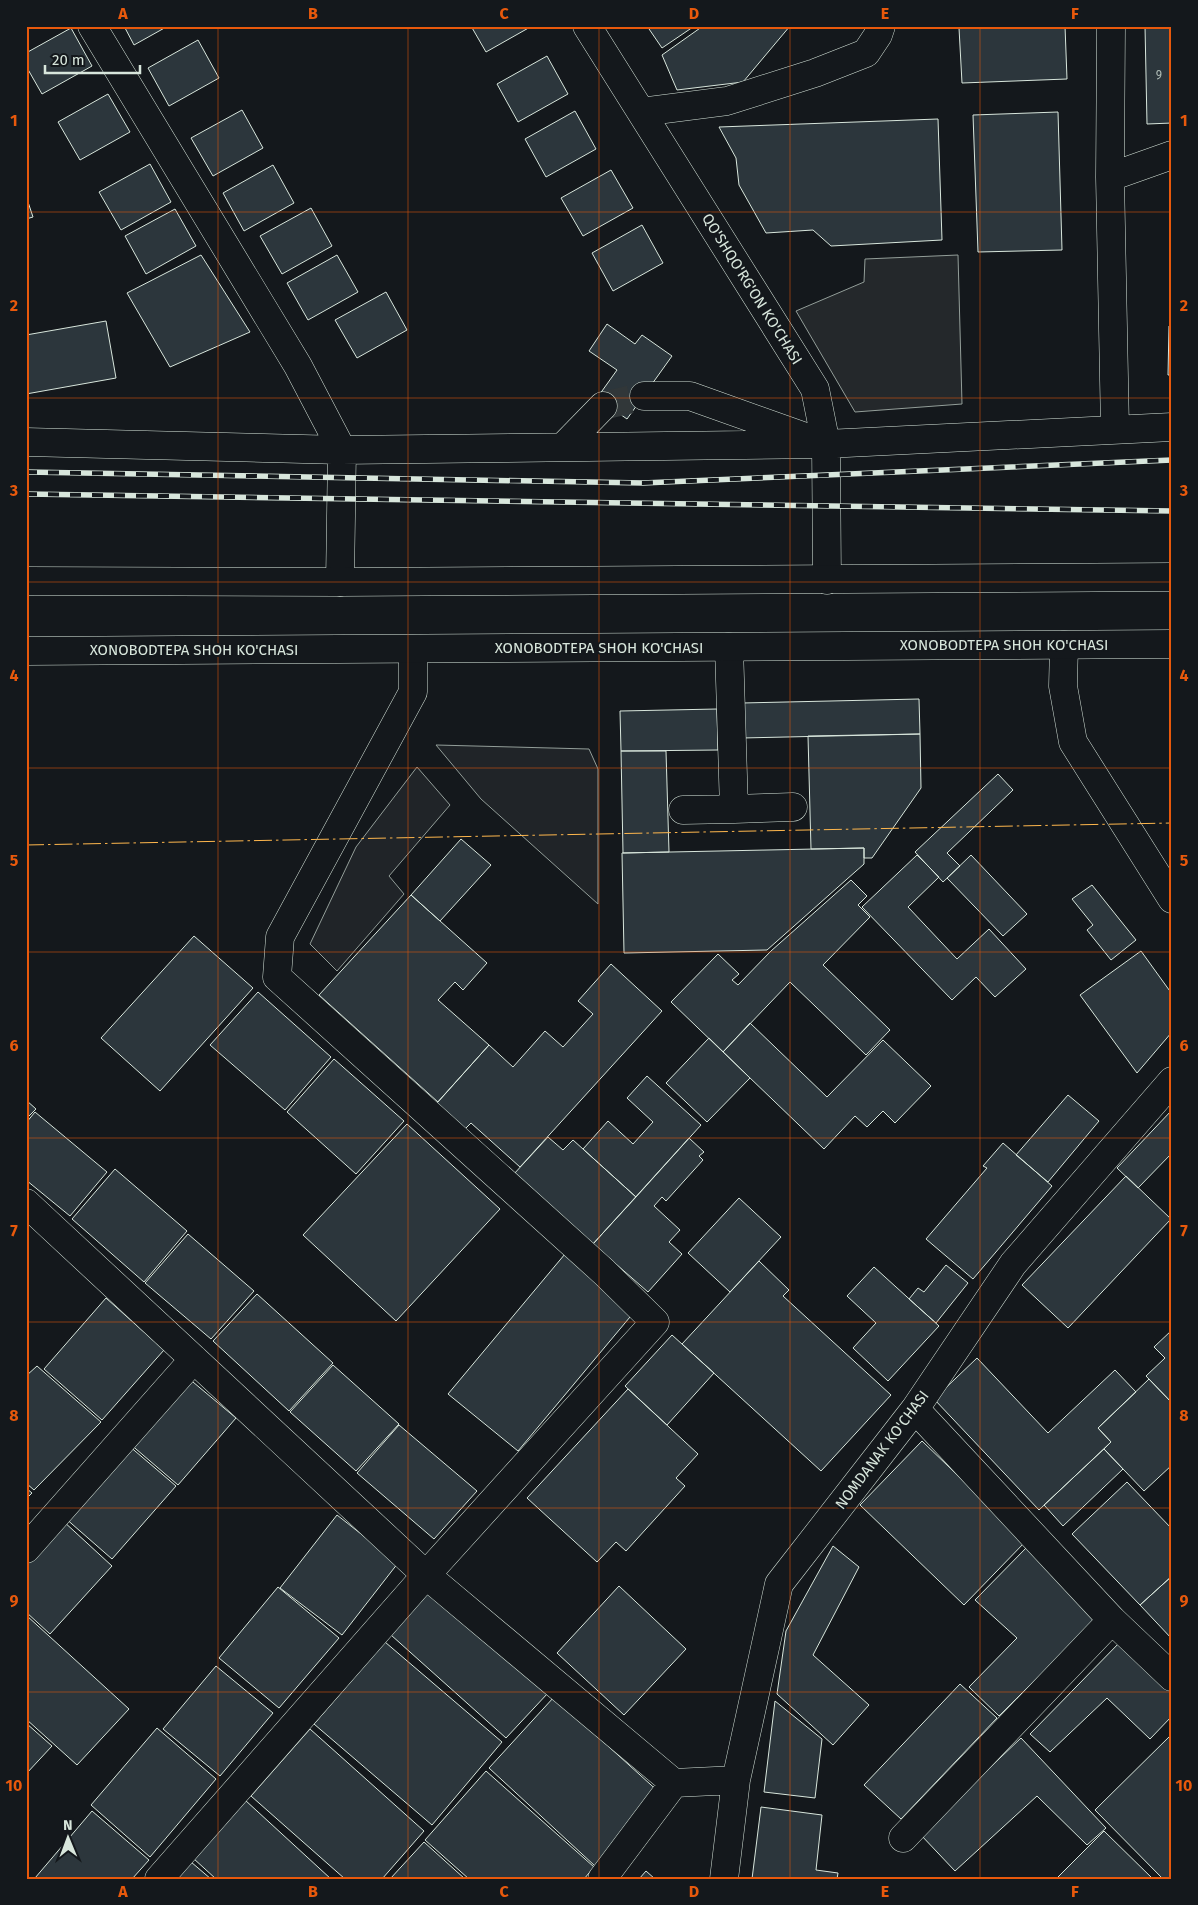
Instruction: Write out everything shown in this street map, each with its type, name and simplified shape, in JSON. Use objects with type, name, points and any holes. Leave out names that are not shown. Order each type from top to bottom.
[{"type":"main road","points":[[92,26],[298,366],[342,450],[340,582]]},
{"type":"main road","name":"QO'SHQO'RG'ON KO'CHASI","points":[[587,26],[815,389],[826,444],[827,580]]},
{"type":"main road","points":[[641,112],[727,101],[815,73],[866,53],[878,35],[881,26]]},
{"type":"main road","points":[[1111,26],[1110,177],[1115,429]]},
{"type":"main road","points":[[1110,177],[1172,155]]},
{"type":"main road","points":[[644,396],[690,396],[826,444]]},
{"type":"main road","points":[[563,447],[603,406]]},
{"type":"main road","points":[[26,442],[342,450],[826,444],[1172,427]]},
{"type":"main road","points":[[26,581],[340,582],[1172,577]]},
{"type":"main road","name":"XONOBODTEPA SHOH KO'CHASI","points":[[26,651],[1172,644]]},
{"type":"main road","points":[[1064,645],[1063,686],[1073,742],[1172,899]]},
{"type":"main road","points":[[729,647],[734,809]]},
{"type":"main road","points":[[159,1879],[426,1575],[655,1322],[597,1266],[277,977],[280,937],[412,692],[413,649]]},
{"type":"main road","points":[[683,810],[793,807]]},
{"type":"main road","name":"NOMDANAK KO'CHASI","points":[[724,1879],[736,1780],[779,1584],[915,1409],[1013,1264],[1172,1081]]},
{"type":"main road","points":[[26,1203],[426,1575],[674,1783],[736,1780]]},
{"type":"main road","points":[[26,1549],[194,1359]]},
{"type":"main road","points":[[915,1409],[1112,1620],[1172,1677]]},
{"type":"main road","points":[[903,1838],[1112,1620]]},
{"type":"main road","points":[[602,1879],[674,1783]]},
{"type":"shaded area","points":[[958,255],[962,404],[855,412],[796,311],[864,282],[865,259]]},
{"type":"shaded area","points":[[436,745],[589,749],[598,769],[598,904],[481,799]]},
{"type":"shaded area","points":[[417,767],[450,805],[389,876],[404,894],[337,971],[310,944],[356,847]]},
{"type":"building","points":[[124,26],[168,26],[134,45]]},
{"type":"building","points":[[471,26],[532,26],[486,52]]},
{"type":"building","points":[[647,26],[692,26],[693,27],[662,48]]},
{"type":"building","points":[[703,26],[790,26],[743,82],[677,90],[662,55]]},
{"type":"building","points":[[1065,26],[1067,79],[962,83],[959,28]]},
{"type":"building","points":[[1145,26],[1172,26],[1172,123],[1147,124]]},
{"type":"building","points":[[71,28],[92,66],[42,94],[26,66],[26,53]]},
{"type":"building","points":[[198,40],[219,78],[169,106],[148,68]]},
{"type":"building","points":[[547,56],[568,94],[518,122],[497,84]]},
{"type":"building","points":[[108,94],[130,132],[80,160],[58,122]]},
{"type":"building","points":[[242,110],[263,148],[213,176],[191,138]]},
{"type":"building","points":[[575,111],[596,149],[546,177],[525,139]]},
{"type":"building","points":[[1058,112],[1062,250],[978,252],[973,115]]},
{"type":"building","points":[[938,119],[942,240],[831,246],[813,230],[766,233],[739,185],[736,158],[719,127]]},
{"type":"building","points":[[150,164],[171,202],[121,230],[99,192]]},
{"type":"building","points":[[273,165],[294,203],[244,231],[223,193]]},
{"type":"building","points":[[611,170],[633,208],[583,236],[561,198]]},
{"type":"building","points":[[26,196],[33,217],[26,219]]},
{"type":"building","points":[[311,208],[332,246],[282,274],[260,236]]},
{"type":"building","points":[[175,209],[196,246],[146,274],[125,236]]},
{"type":"building","points":[[642,225],[663,263],[613,291],[592,253]]},
{"type":"building","points":[[201,255],[250,332],[170,367],[127,293]]},
{"type":"building","points":[[337,255],[358,292],[308,320],[287,283]]},
{"type":"building","points":[[386,292],[407,330],[357,358],[335,320]]},
{"type":"building","points":[[106,321],[116,378],[26,394],[26,335]]},
{"type":"building","points":[[607,324],[635,344],[642,335],[672,356],[627,419],[597,398],[617,370],[589,351]]},
{"type":"building","points":[[1169,326],[1172,326],[1172,375],[1168,375]]},
{"type":"building","points":[[919,699],[920,734],[742,738],[742,703]]},
{"type":"building","points":[[717,709],[718,750],[621,751],[620,711]]},
{"type":"building","points":[[920,734],[921,788],[872,858],[864,858],[864,848],[811,849],[808,736]]},
{"type":"building","points":[[621,751],[666,751],[669,852],[623,853]]},
{"type":"building","points":[[998,774],[1013,790],[947,853],[960,866],[943,882],[915,852]]},
{"type":"building","points":[[461,839],[491,865],[440,921],[411,895]]},
{"type":"building","points":[[864,848],[864,864],[767,950],[624,953],[622,853]]},
{"type":"building","points":[[917,855],[939,877],[908,907],[957,959],[989,929],[1026,969],[995,997],[976,977],[952,1000],[862,907]]},
{"type":"building","points":[[971,855],[1027,914],[1003,936],[947,878]]},
{"type":"building","points":[[851,880],[867,896],[858,905],[870,917],[823,965],[890,1030],[866,1055],[790,982],[723,1052],[671,1002],[718,954],[739,974],[732,980],[738,985],[771,951]]},
{"type":"building","points":[[1092,885],[1136,940],[1111,960],[1087,930],[1093,925],[1072,899]]},
{"type":"building","points":[[411,895],[487,963],[463,990],[455,982],[438,1000],[489,1045],[438,1102],[319,995]]},
{"type":"building","points":[[194,936],[253,988],[160,1091],[101,1038]]},
{"type":"building","points":[[1141,951],[1172,994],[1172,1032],[1137,1073],[1080,995]]},
{"type":"building","points":[[611,964],[662,1011],[520,1167],[471,1123],[464,1130],[435,1105],[489,1045],[513,1067],[545,1031],[563,1047],[593,1014],[578,1001]]},
{"type":"building","points":[[258,992],[331,1057],[285,1110],[210,1045]]},
{"type":"building","points":[[750,1023],[827,1097],[883,1040],[931,1086],[895,1123],[883,1111],[867,1127],[855,1116],[824,1149],[723,1052]]},
{"type":"building","points":[[709,1038],[750,1078],[707,1122],[666,1083]]},
{"type":"building","points":[[334,1059],[404,1121],[356,1174],[287,1112]]},
{"type":"building","points":[[647,1076],[701,1125],[636,1197],[583,1149],[608,1121],[633,1144],[653,1122],[627,1098]]},
{"type":"building","points":[[1068,1095],[1099,1121],[1048,1182],[1016,1155]]},
{"type":"building","points":[[26,1100],[36,1109],[26,1119]]},
{"type":"building","points":[[1172,1110],[1172,1153],[1138,1188],[1117,1168]]},
{"type":"building","points":[[35,1112],[107,1172],[70,1216],[26,1180],[26,1123]]},
{"type":"building","points":[[407,1124],[500,1209],[396,1321],[303,1235]]},
{"type":"building","points":[[548,1137],[563,1150],[573,1140],[636,1197],[592,1245],[513,1175]]},
{"type":"building","points":[[689,1138],[704,1152],[699,1156],[703,1160],[666,1201],[662,1197],[654,1206],[680,1230],[669,1242],[682,1254],[648,1292],[593,1244]]},
{"type":"building","points":[[1003,1143],[1052,1186],[973,1279],[926,1239],[987,1168],[983,1166]]},
{"type":"building","points":[[115,1169],[187,1231],[144,1282],[72,1219]]},
{"type":"building","points":[[1126,1176],[1171,1219],[1068,1328],[1022,1285]]},
{"type":"building","points":[[739,1198],[781,1237],[730,1292],[688,1253]]},
{"type":"building","points":[[188,1234],[254,1291],[211,1339],[145,1283]]},
{"type":"building","points":[[565,1254],[635,1311],[518,1451],[448,1394]]},
{"type":"building","points":[[759,1261],[789,1290],[783,1296],[891,1395],[821,1471],[682,1344]]},
{"type":"building","points":[[946,1265],[968,1283],[936,1323],[909,1299],[918,1288],[924,1292]]},
{"type":"building","points":[[874,1267],[939,1326],[888,1381],[853,1348],[876,1323],[847,1296]]},
{"type":"building","points":[[257,1294],[333,1363],[289,1411],[213,1341]]},
{"type":"building","points":[[106,1298],[164,1350],[102,1420],[44,1369]]},
{"type":"building","points":[[1172,1330],[1172,1403],[1146,1376],[1165,1358],[1154,1347]]},
{"type":"building","points":[[672,1335],[714,1373],[667,1425],[625,1386]]},
{"type":"building","points":[[977,1358],[1048,1433],[1115,1370],[1136,1392],[1098,1428],[1111,1442],[1039,1510],[934,1399]]},
{"type":"building","points":[[333,1365],[399,1424],[356,1471],[290,1412]]},
{"type":"building","points":[[37,1366],[101,1422],[34,1490],[26,1483],[26,1376]]},
{"type":"building","points":[[187,1377],[236,1418],[178,1485],[129,1443]]},
{"type":"building","points":[[1149,1379],[1172,1403],[1172,1465],[1144,1491],[1104,1449],[1111,1442],[1098,1428]]},
{"type":"building","points":[[628,1389],[698,1454],[676,1478],[685,1486],[626,1551],[616,1542],[597,1562],[527,1498]]},
{"type":"building","points":[[399,1425],[477,1491],[434,1539],[357,1473]]},
{"type":"building","points":[[922,1441],[1026,1541],[964,1605],[860,1505]]},
{"type":"building","points":[[128,1445],[176,1486],[112,1559],[64,1517]]},
{"type":"building","points":[[1104,1449],[1123,1469],[1063,1526],[1044,1505]]},
{"type":"building","points":[[1127,1482],[1172,1529],[1172,1576],[1140,1605],[1072,1534]]},
{"type":"building","points":[[26,1488],[32,1493],[26,1499]]},
{"type":"building","points":[[337,1515],[398,1563],[342,1635],[280,1588]]},
{"type":"building","points":[[62,1520],[112,1566],[50,1634],[26,1612],[26,1559]]},
{"type":"building","points":[[833,1546],[859,1567],[813,1655],[869,1705],[833,1745],[777,1694],[786,1631]]},
{"type":"building","points":[[1028,1546],[1099,1616],[999,1716],[969,1687],[1017,1638],[975,1600]]},
{"type":"building","points":[[1172,1576],[1172,1639],[1140,1605]]},
{"type":"building","points":[[619,1586],[686,1649],[624,1715],[557,1653]]},
{"type":"building","points":[[278,1587],[339,1638],[279,1708],[219,1658]]},
{"type":"building","points":[[432,1589],[548,1693],[506,1738],[391,1635]]},
{"type":"building","points":[[26,1615],[129,1709],[77,1765],[26,1719]]},
{"type":"building","points":[[1123,1639],[1172,1687],[1172,1716],[1150,1739],[1107,1698],[1050,1752],[1030,1734]]},
{"type":"building","points":[[385,1642],[502,1742],[432,1825],[314,1724]]},
{"type":"building","points":[[216,1666],[273,1713],[220,1776],[163,1729]]},
{"type":"building","points":[[960,1684],[997,1718],[901,1819],[864,1785]]},
{"type":"building","points":[[554,1697],[661,1794],[595,1866],[489,1768]]},
{"type":"building","points":[[775,1701],[822,1739],[815,1798],[764,1792]]},
{"type":"building","points":[[26,1723],[52,1746],[26,1774]]},
{"type":"building","points":[[157,1728],[216,1779],[150,1857],[91,1805]]},
{"type":"building","points":[[310,1729],[424,1831],[382,1879],[345,1879],[251,1796]]},
{"type":"building","points":[[1172,1734],[1172,1879],[1163,1879],[1095,1810]]},
{"type":"building","points":[[1021,1738],[1106,1828],[1087,1845],[1037,1796],[955,1871],[920,1834]]},
{"type":"building","points":[[486,1771],[594,1867],[584,1879],[469,1879],[425,1840]]},
{"type":"building","points":[[245,1800],[331,1879],[216,1879],[193,1858]]},
{"type":"building","points":[[761,1807],[822,1815],[816,1870],[838,1873],[837,1879],[752,1879]]},
{"type":"building","points":[[92,1811],[149,1860],[132,1879],[36,1879],[35,1878]]},
{"type":"building","points":[[1104,1831],[1153,1879],[1056,1879]]},
{"type":"building","points":[[424,1842],[465,1879],[390,1879]]},
{"type":"building","points":[[191,1862],[211,1879],[176,1879]]},
{"type":"building","points":[[646,1871],[655,1879],[639,1879]]},
{"type":"tunnel","points":[[603,406],[644,396]]},
{"type":"railway","points":[[26,472],[643,483],[1172,460]]},
{"type":"railway","points":[[26,494],[1172,511]]},
{"type":"power","points":[[26,845],[1172,823]]}]
